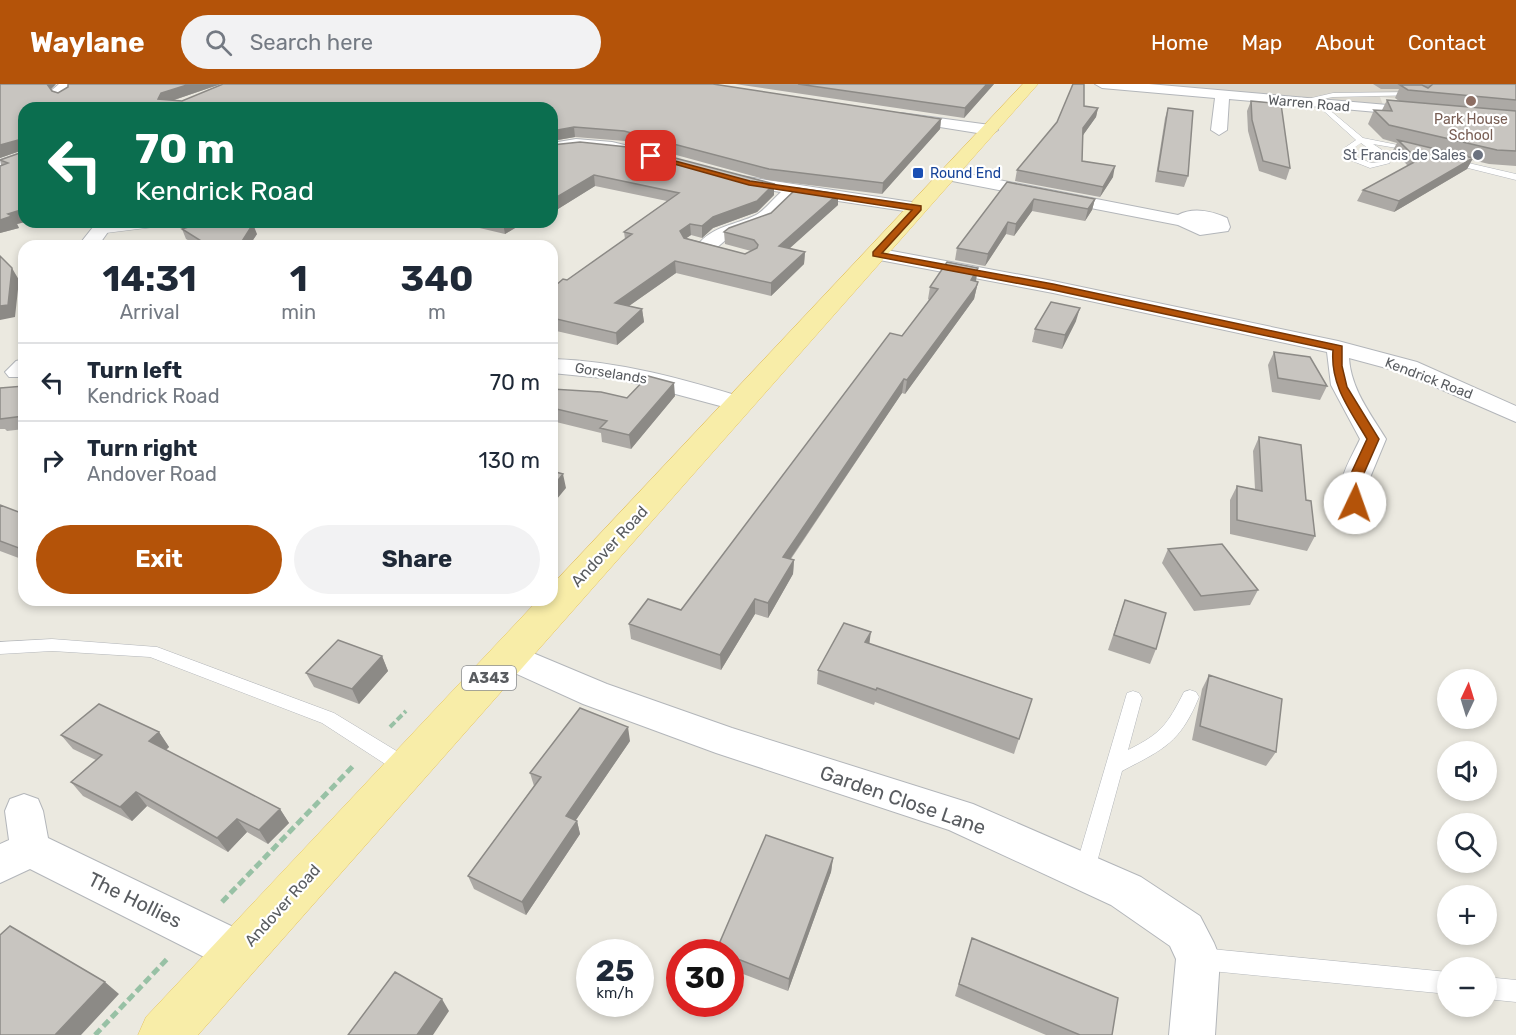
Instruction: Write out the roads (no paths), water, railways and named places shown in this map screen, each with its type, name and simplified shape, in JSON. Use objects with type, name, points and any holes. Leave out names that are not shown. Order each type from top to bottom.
[{"type":"main road","name":"Andover Road","points":[[558,602],[1031,84]]},
{"type":"main road","name":"Andover Road","points":[[164,1035],[555,606]]},
{"type":"street","points":[[63,96],[59,90],[68,84],[95,87]]},
{"type":"street","name":"Warren Road","points":[[1102,84],[1434,113]]},
{"type":"street","points":[[1222,96],[1212,129],[1235,133]]},
{"type":"street","points":[[883,114],[990,130]]},
{"type":"street","points":[[558,145],[568,139],[607,145],[660,158]]},
{"type":"street","points":[[0,165],[18,159]]},
{"type":"street","points":[[716,175],[793,190],[918,208]]},
{"type":"street","points":[[948,175],[1183,221]]},
{"type":"street","points":[[707,246],[721,234],[764,218],[793,190]]},
{"type":"street","points":[[687,242],[726,252]]},
{"type":"street","name":"Kendrick Road","points":[[876,254],[1053,287],[1338,348],[1410,367],[1516,415]]},
{"type":"street","points":[[1338,348],[1337,366],[1341,387],[1373,439],[1355,480],[1355,503]]},
{"type":"street","name":"Gorselands","points":[[558,366],[584,366],[631,373],[739,404]]},
{"type":"street","name":"Garden Close Lane","points":[[509,656],[595,694],[718,738],[959,816],[1126,891],[1185,931],[1198,958]]},
{"type":"street","name":"The Hollies","points":[[18,841],[240,952]]},
{"type":"street","points":[[1192,1035],[1198,958]]},
{"type":"lane","points":[[1301,102],[1333,94],[1407,94],[1423,97]]},
{"type":"lane","points":[[1318,103],[1361,140],[1422,151]]},
{"type":"lane","points":[[1440,157],[1516,177]]},
{"type":"lane","points":[[97,233],[131,228]]},
{"type":"lane","points":[[0,648],[52,645],[151,651],[328,718],[406,767]]},
{"type":"lane","points":[[1114,766],[1170,736],[1181,721],[1190,697]]},
{"type":"lane","points":[[1084,873],[1133,698]]},
{"type":"lane","points":[[1198,958],[1437,982]]},
{"type":"lane","points":[[1497,989],[1516,991]]},
{"type":"place","name":"Park House School","points":[[1471,101]]},
{"type":"place","name":"St Francis de Sales","points":[[1478,155]]},
{"type":"place","name":"Round End","points":[[918,173]]}]
